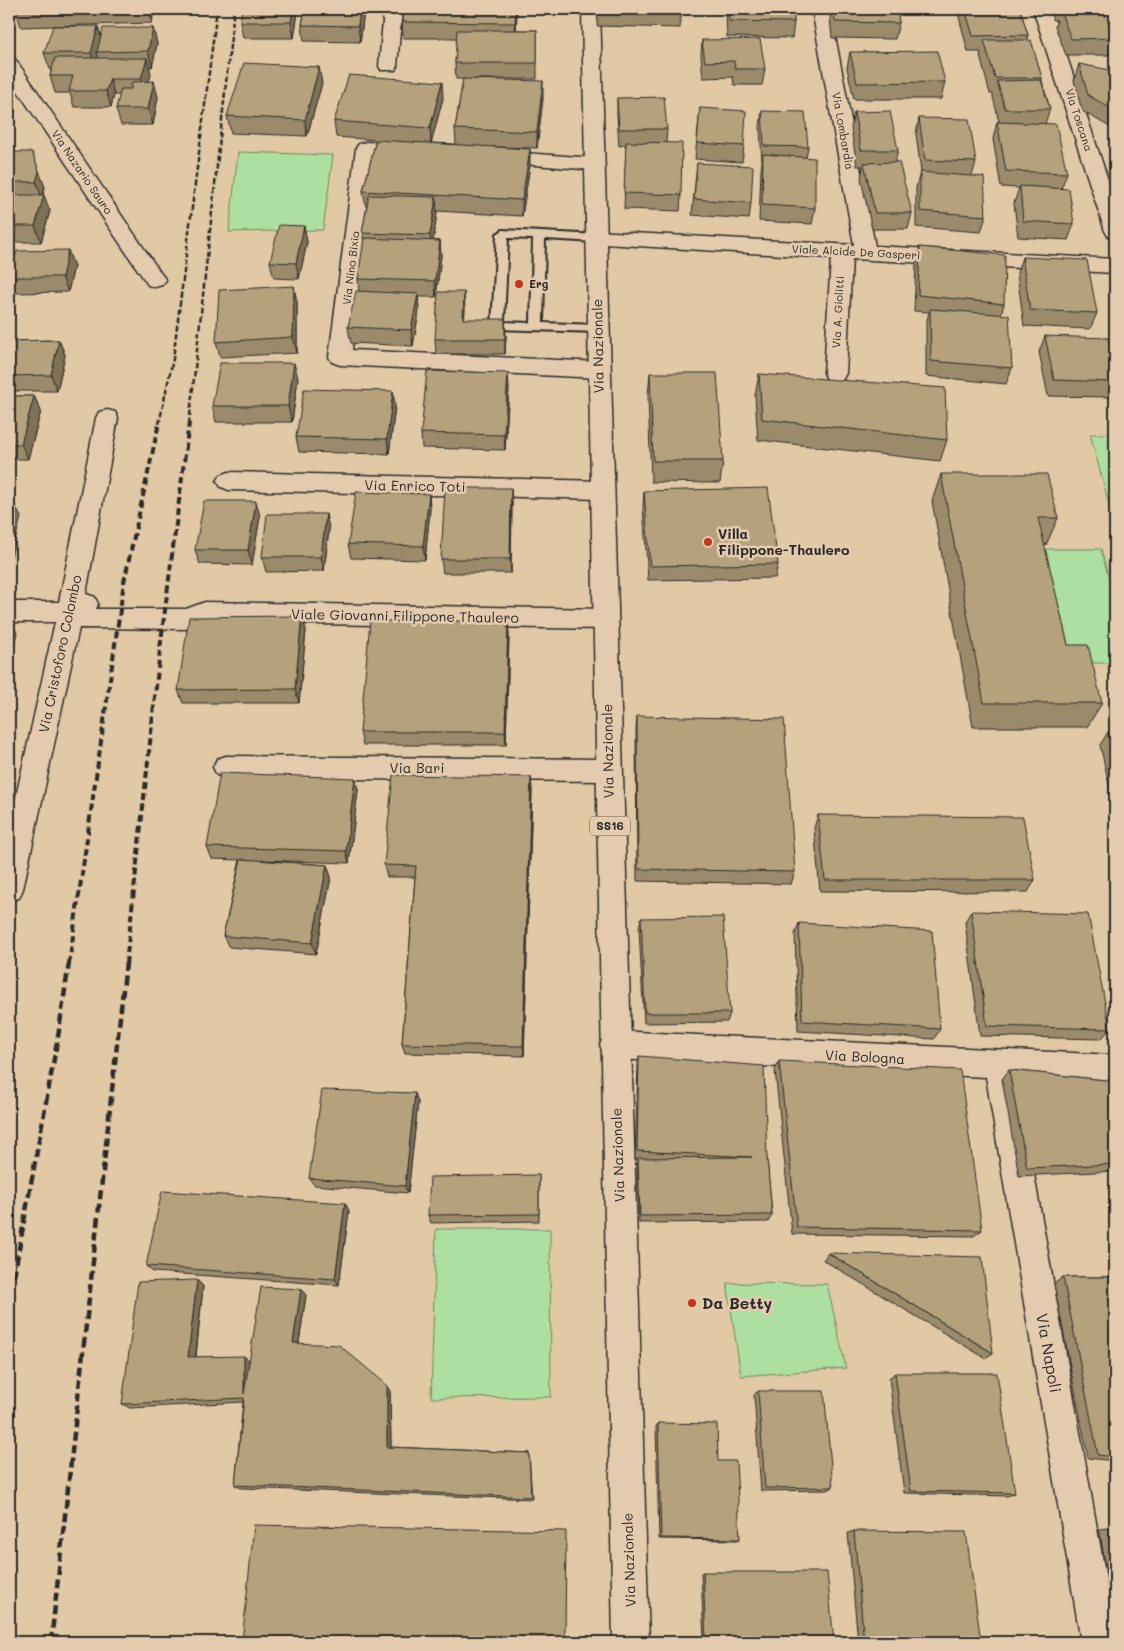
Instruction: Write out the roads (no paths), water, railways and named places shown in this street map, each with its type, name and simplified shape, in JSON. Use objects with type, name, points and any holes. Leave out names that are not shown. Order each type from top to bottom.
[{"type":"street","points":[[388,66],[393,9]]},
{"type":"street","name":"Via Nazionale","points":[[590,9],[631,1642]]},
{"type":"street","name":"Via Lombardia","points":[[821,9],[866,253]]},
{"type":"street","name":"Via Toscana","points":[[1042,9],[1115,231]]},
{"type":"street","name":"Via Nazario Sauro","points":[[9,64],[155,280]]},
{"type":"street","name":"Via Nino Bixio","points":[[426,153],[366,148],[340,357],[599,370]]},
{"type":"street","points":[[475,156],[594,164]]},
{"type":"street","name":"Viale Alcide De Gasperi","points":[[596,238],[1115,266]]},
{"type":"street","name":"Via A. Giolitti","points":[[834,372],[842,251]]},
{"type":"street","name":"Via Cristoforo Colombo","points":[[9,889],[70,612],[108,418]]},
{"type":"street","name":"Via Enrico Toti","points":[[229,481],[602,490]]},
{"type":"street","name":"Viale Giovanni Filippone Thaulero","points":[[9,612],[70,612],[83,619],[187,619],[205,612],[605,619]]},
{"type":"street","name":"Via Bari","points":[[226,767],[608,770]]},
{"type":"street","name":"Via Bologna","points":[[615,1045],[1115,1069]]},
{"type":"street","name":"Via Napoli","points":[[999,1064],[1099,1642]]},
{"type":"lane","points":[[596,238],[503,234],[498,326],[598,329]]},
{"type":"lane","points":[[538,327],[539,235]]},
{"type":"railway","points":[[159,424],[173,359],[217,9]]},
{"type":"railway","points":[[189,424],[234,9]]},
{"type":"railway","points":[[69,964],[124,582],[159,423]]},
{"type":"railway","points":[[126,964],[161,641],[189,423]]},
{"type":"railway","points":[[9,1303],[58,1037],[69,963]]},
{"type":"railway","points":[[51,1642],[126,963]]},
{"type":"place","name":"Erg","points":[[519,284]]},
{"type":"place","name":"Villa Filippone-Thaulero","points":[[708,542]]},
{"type":"place","name":"Da Betty","points":[[692,1303]]}]
